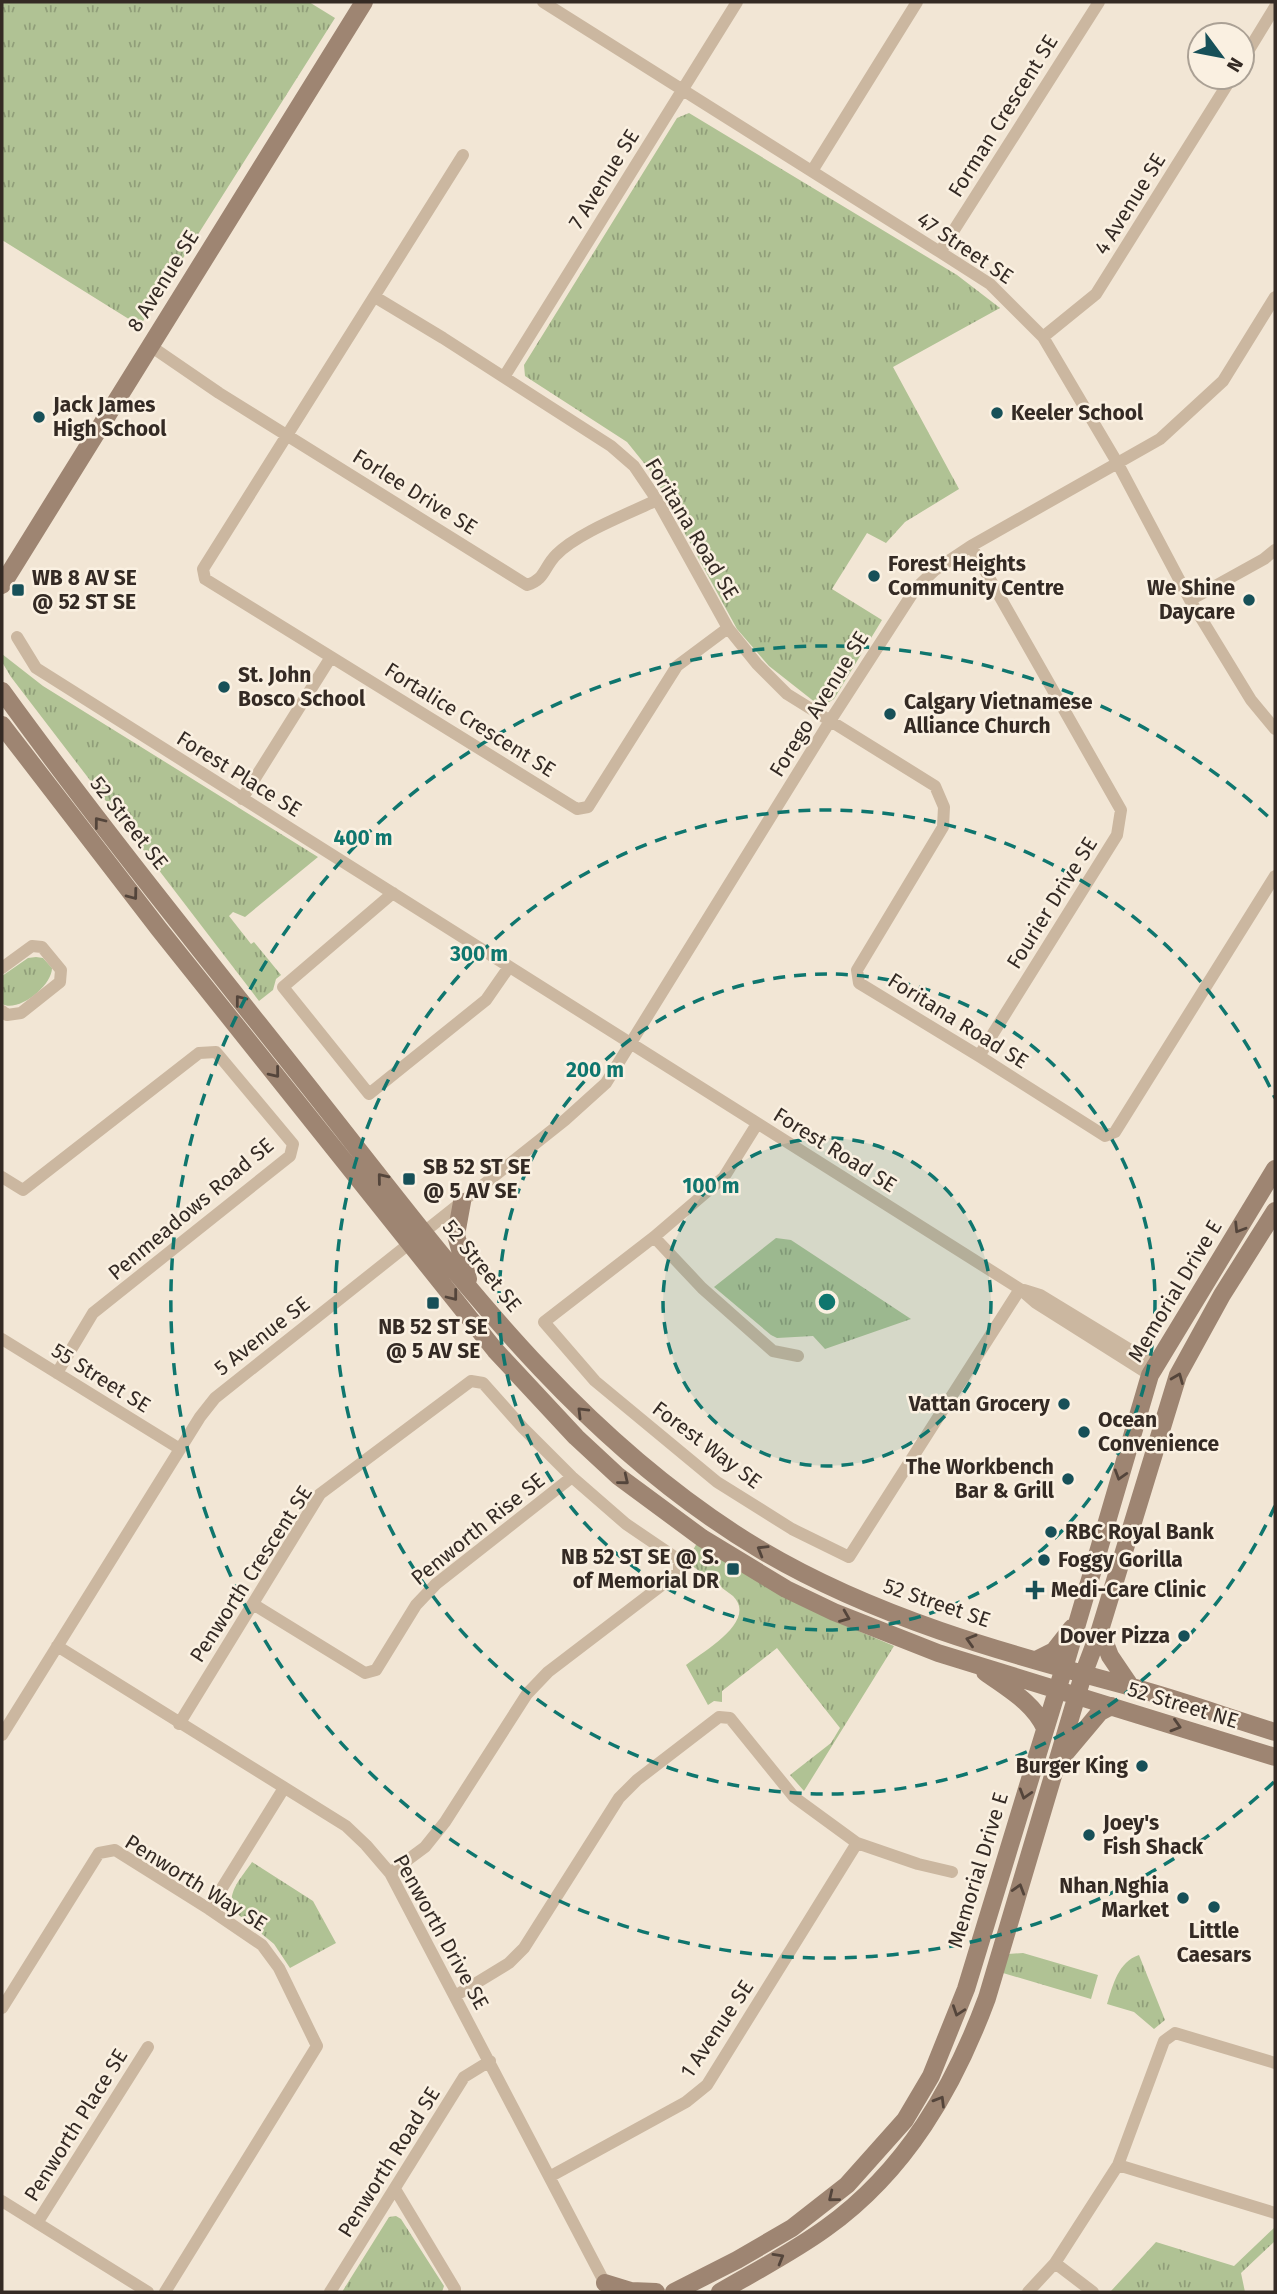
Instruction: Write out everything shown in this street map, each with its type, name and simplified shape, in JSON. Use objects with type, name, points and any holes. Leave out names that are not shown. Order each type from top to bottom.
[{"type":"main road","name":"8 Avenue SE","points":[[2,585],[364,2]]},
{"type":"main road","name":"52 Street SE","points":[[2,691],[80,798],[418,1237],[495,1350],[618,1476],[667,1514],[751,1569],[834,1612],[898,1639],[977,1666],[1077,1695]]},
{"type":"main road","name":"52 Street SE","points":[[2,725],[159,929],[418,1237],[471,1289],[507,1334],[599,1428],[679,1495],[760,1549],[846,1594],[908,1621],[1083,1675]]},
{"type":"main road","name":"Memorial Drive E","points":[[674,2292],[792,2228],[847,2186],[905,2120],[931,2076],[953,2024],[1058,1689],[1153,1370],[1275,1170]]},
{"type":"main road","points":[[462,1202],[456,1235],[471,1289]]},
{"type":"main road","name":"Memorial Drive E","points":[[720,2292],[828,2227],[861,2200],[893,2168],[921,2132],[949,2086],[987,1998],[1083,1675],[1100,1630],[1178,1375],[1222,1295],[1275,1211]]},
{"type":"main road","points":[[1036,1660],[1058,1647],[1078,1620]]},
{"type":"main road","points":[[1100,1630],[1110,1656],[1130,1687]]},
{"type":"main road","points":[[977,1666],[1028,1703],[1045,1728]]},
{"type":"main road","name":"52 Street NE","points":[[1083,1675],[1275,1732]]},
{"type":"main road","name":"52 Street NE","points":[[1077,1695],[1275,1757]]},
{"type":"main road","points":[[1057,1762],[1100,1712],[1111,1706]]},
{"type":"main road","points":[[608,2288],[656,2292]]},
{"type":"street","name":"47 Street SE","points":[[543,2],[558,6],[682,90],[990,284],[1043,337],[1118,464],[1190,600],[1251,700],[1275,729]]},
{"type":"street","name":"7 Avenue SE","points":[[504,377],[737,2]]},
{"type":"street","points":[[811,172],[917,2]]},
{"type":"street","name":"Forman Crescent SE","points":[[940,252],[1099,2]]},
{"type":"street","points":[[1256,38],[1275,7]]},
{"type":"street","name":"4 Avenue SE","points":[[1043,337],[1096,294],[1223,91]]},
{"type":"street","name":"Fortalice Crescent SE","points":[[463,155],[203,569],[205,579],[577,809],[588,807],[677,666],[728,628]]},
{"type":"street","name":"Foritana Road SE","points":[[375,297],[611,446],[634,466],[657,500],[728,628],[757,664],[788,694],[934,786],[944,807],[943,827],[857,970],[859,983],[1105,1136],[1115,1132],[1275,876]]},
{"type":"street","name":"Forego Avenue SE","points":[[631,1043],[830,720],[916,588],[935,570],[971,546],[1160,439],[1223,381],[1275,297]]},
{"type":"street","name":"Forlee Drive SE","points":[[149,345],[219,393],[527,585],[537,582],[556,554],[581,537],[657,500]]},
{"type":"street","name":"Fourier Drive SE","points":[[971,546],[1121,810],[1116,835],[979,1056]]},
{"type":"street","points":[[1190,600],[1264,559],[1275,550]]},
{"type":"street","name":"Forest Place SE","points":[[17,637],[36,668],[631,1043]]},
{"type":"street","points":[[242,799],[331,656]]},
{"type":"street","points":[[393,893],[283,987],[369,1094],[485,1000],[509,967]]},
{"type":"street","points":[[2,968],[32,946],[42,947],[61,970],[60,982],[21,1013],[7,1015],[2,1011]]},
{"type":"street","name":"5 Avenue SE","points":[[2,1735],[200,1417],[215,1398],[584,1104],[606,1083],[631,1043]]},
{"type":"street","name":"Forest Road SE","points":[[631,1043],[1020,1289],[1040,1295],[1153,1370]]},
{"type":"street","name":"Penmeadows Road SE","points":[[2,1177],[23,1190],[199,1053],[216,1052],[293,1144],[290,1156],[93,1313],[57,1373]]},
{"type":"street","name":"Forest Way SE","points":[[757,1124],[724,1177],[654,1237],[544,1322],[595,1381],[717,1482],[792,1530],[849,1557],[1020,1289]]},
{"type":"street","points":[[654,1237],[702,1288],[773,1351],[798,1356]]},
{"type":"street","name":"55 Street SE","points":[[2,1339],[180,1450]]},
{"type":"street","name":"Penworth Crescent SE","points":[[179,1724],[320,1494],[471,1381],[482,1383],[523,1429],[572,1477],[626,1524],[679,1560],[679,1572],[548,1672],[527,1694],[445,1822],[425,1847],[390,1873]]},
{"type":"street","name":"Penworth Rise SE","points":[[253,1604],[365,1673],[376,1670],[416,1605],[436,1584],[572,1477]]},
{"type":"street","name":"Penworth Drive SE","points":[[58,1646],[346,1826],[366,1844],[390,1873],[608,2288]]},
{"type":"street","points":[[455,1996],[509,1963],[524,1948],[619,1798],[637,1780],[719,1717],[730,1718],[794,1797],[857,1843],[918,1864],[952,1872]]},
{"type":"street","points":[[209,1909],[284,1788]]},
{"type":"street","name":"1 Avenue SE","points":[[551,2176],[686,2102],[707,2085],[857,1843]]},
{"type":"street","name":"Penworth Way SE","points":[[2,2008],[99,1853],[114,1850],[262,1945],[279,1968],[317,2046],[165,2292]]},
{"type":"street","points":[[1028,2292],[1055,2263],[1118,2165],[1164,2041],[1175,2033],[1275,2063]]},
{"type":"street","name":"Penworth Place SE","points":[[37,2223],[148,2047]]},
{"type":"street","name":"Penworth Road SE","points":[[330,2292],[464,2077],[490,2061]]},
{"type":"street","points":[[1118,2165],[1275,2213]]},
{"type":"street","points":[[395,2189],[455,2289],[454,2292]]},
{"type":"street","points":[[2,2201],[148,2292]]},
{"type":"street","points":[[1055,2263],[1093,2292]]},
{"type":"green space","points":[[2,2],[309,2],[335,18],[140,326],[2,240]]},
{"type":"green space","points":[[689,113],[957,275],[1000,308],[893,367],[959,489],[905,522],[886,543],[867,533],[832,589],[882,620],[834,699],[826,704],[816,703],[769,666],[737,629],[652,473],[627,442],[525,376],[524,365],[677,118]]},
{"type":"green space","points":[[2,654],[43,686],[318,857],[245,917],[233,912],[229,916],[281,975],[276,979],[273,990],[259,1001],[11,677],[2,662]]},
{"type":"green space","points":[[28,958],[43,958],[52,968],[46,982],[33,996],[17,1005],[2,1004],[2,976]]},
{"type":"green space","points":[[776,1238],[791,1240],[911,1319],[825,1349],[813,1336],[777,1338],[771,1335],[714,1287]]},
{"type":"green space","points":[[697,1543],[828,1618],[894,1646],[804,1791],[790,1775],[831,1743],[840,1728],[777,1648],[722,1691],[722,1702],[714,1701],[708,1705],[686,1665],[726,1635],[739,1615],[739,1606],[733,1596],[691,1565],[689,1557]]},
{"type":"green space","points":[[252,1862],[313,1901],[336,1943],[290,1968],[274,1944],[234,1911],[233,1891]]},
{"type":"green space","points":[[1023,1953],[1098,1975],[1091,1999],[1003,1973],[1008,1954]]},
{"type":"green space","points":[[1139,1955],[1165,2020],[1154,2029],[1134,2012],[1107,2004],[1121,1969]]},
{"type":"green space","points":[[396,2216],[401,2219],[444,2286],[442,2292],[342,2292],[389,2217]]},
{"type":"green space","points":[[1275,2227],[1275,2241],[1241,2273],[1245,2292],[1111,2291],[1156,2242],[1234,2266]]},
{"type":"place","name":"Keeler School","points":[[997,413]]},
{"type":"place","name":"Jack James High School","points":[[39,417]]},
{"type":"place","name":"Forest Heights Community Centre","points":[[874,576]]},
{"type":"place","name":"WB 8 AV SE @ 52 ST SE","points":[[18,590]]},
{"type":"place","name":"We Shine Daycare","points":[[1249,600]]},
{"type":"place","name":"St. John Bosco School","points":[[224,687]]},
{"type":"place","name":"Calgary Vietnamese Alliance Church","points":[[890,714]]},
{"type":"place","name":"SB 52 ST SE @ 5 AV SE","points":[[409,1179]]},
{"type":"place","name":"NB 52 ST SE @ 5 AV SE","points":[[433,1303]]},
{"type":"place","name":"Vattan Grocery","points":[[1064,1404]]},
{"type":"place","name":"Ocean Convenience","points":[[1084,1432]]},
{"type":"place","name":"The Workbench Bar & Grill","points":[[1068,1479]]},
{"type":"place","name":"RBC Royal Bank","points":[[1051,1532]]},
{"type":"place","name":"Foggy Gorilla","points":[[1044,1560]]},
{"type":"place","name":"NB 52 ST SE @ S. of Memorial DR","points":[[733,1569]]},
{"type":"place","name":"Medi-Care Clinic","points":[[1035,1590]]},
{"type":"place","name":"Dover Pizza","points":[[1184,1636]]},
{"type":"place","name":"Burger King","points":[[1142,1766]]},
{"type":"place","name":"Joey's Fish Shack","points":[[1089,1835]]},
{"type":"place","name":"Nhan Nghia Market","points":[[1183,1898]]},
{"type":"place","name":"Little Caesars","points":[[1214,1907]]}]
